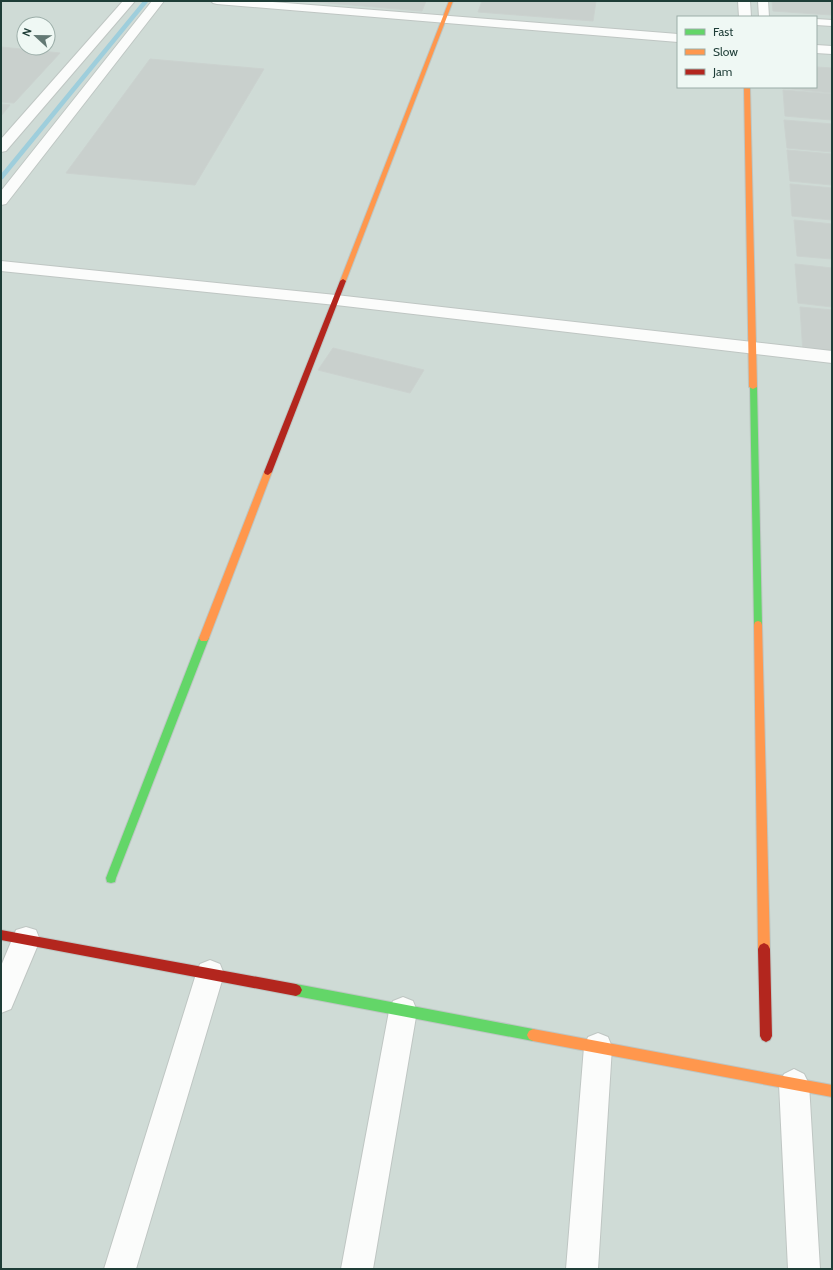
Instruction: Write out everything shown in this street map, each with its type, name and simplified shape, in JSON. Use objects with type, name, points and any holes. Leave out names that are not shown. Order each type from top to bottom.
[{"type":"street","points":[[1,148],[129,1]]},
{"type":"street","points":[[1,201],[158,1]]},
{"type":"street","points":[[217,1],[677,38]]},
{"type":"street","points":[[111,878],[336,300],[450,1]]},
{"type":"street","points":[[744,1],[745,16]]},
{"type":"street","points":[[817,48],[832,50]]},
{"type":"street","points":[[747,88],[766,1036]]},
{"type":"street","points":[[1,266],[336,300],[832,357]]},
{"type":"street","points":[[1,999],[14,937],[832,1092]]},
{"type":"street","points":[[120,1269],[210,974]]},
{"type":"street","points":[[357,1269],[403,1011]]},
{"type":"street","points":[[582,1269],[598,1047]]},
{"type":"street","points":[[794,1084],[804,1269]]},
{"type":"lane","points":[[763,1],[764,16]]},
{"type":"lane","points":[[817,22],[832,23]]},
{"type":"shaded area","points":[[1,1],[832,1],[832,1269],[1,1269]]},
{"type":"building","points":[[305,1],[426,1],[422,11]]},
{"type":"building","points":[[482,1],[596,1],[593,21],[478,12]]},
{"type":"building","points":[[772,1],[832,1],[832,15],[773,11]]},
{"type":"building","points":[[1,47],[16,49],[16,56],[56,56],[56,53],[60,53],[14,103],[1,102]]},
{"type":"building","points":[[150,59],[264,69],[195,185],[66,173]]},
{"type":"building","points":[[817,67],[832,68],[832,93],[782,88],[817,88]]},
{"type":"building","points":[[783,90],[832,94],[832,120],[785,116]]},
{"type":"building","points":[[1,104],[10,105],[1,116]]},
{"type":"building","points":[[784,120],[832,124],[832,152],[787,148]]},
{"type":"building","points":[[787,150],[832,154],[832,185],[790,181]]},
{"type":"building","points":[[790,184],[832,188],[832,220],[792,216]]},
{"type":"building","points":[[794,220],[832,224],[832,259],[797,256]]},
{"type":"building","points":[[795,264],[832,268],[832,307],[798,303]]},
{"type":"building","points":[[800,307],[832,310],[832,356],[803,353]]},
{"type":"building","points":[[333,348],[424,370],[410,393],[318,370]]},
{"type":"waterway","points":[[1,178],[145,2]]},
{"type":"traffic: fast","points":[[753,387],[758,625]]},
{"type":"traffic: fast","points":[[111,878],[204,638]]},
{"type":"traffic: fast","points":[[296,990],[533,1035]]},
{"type":"traffic: slow","points":[[343,281],[451,1]]},
{"type":"traffic: slow","points":[[747,88],[753,387]]},
{"type":"traffic: slow","points":[[204,638],[268,472]]},
{"type":"traffic: slow","points":[[758,625],[764,949]]},
{"type":"traffic: slow","points":[[533,1035],[832,1091]]},
{"type":"traffic: jam","points":[[268,472],[343,281]]},
{"type":"traffic: jam","points":[[1,935],[296,990]]},
{"type":"traffic: jam","points":[[764,949],[766,1036]]}]
